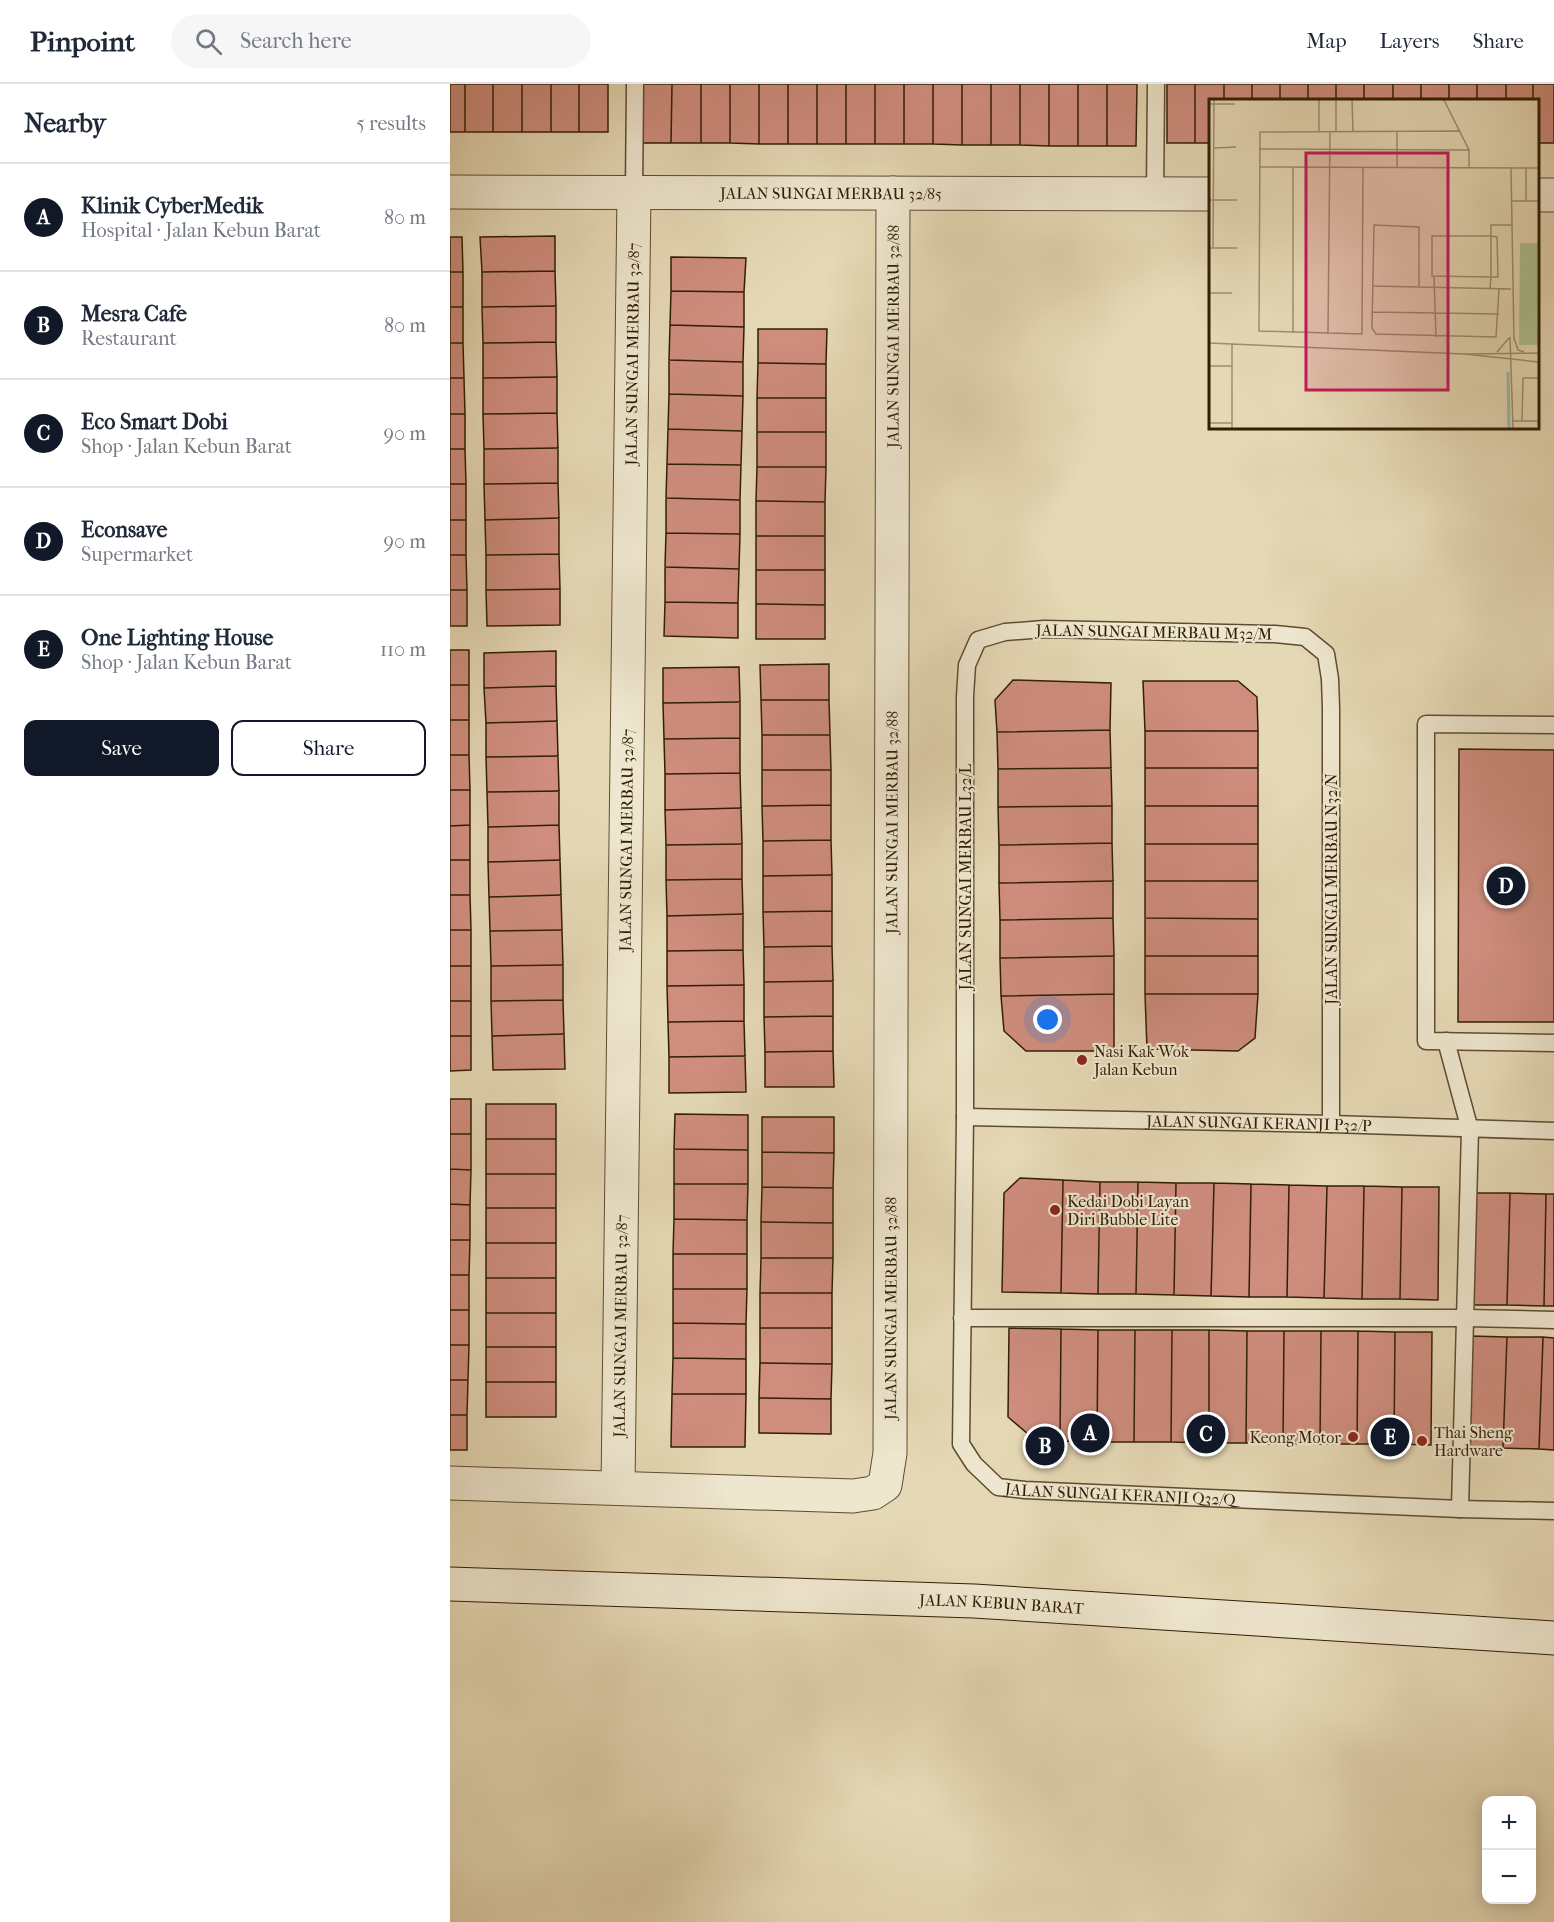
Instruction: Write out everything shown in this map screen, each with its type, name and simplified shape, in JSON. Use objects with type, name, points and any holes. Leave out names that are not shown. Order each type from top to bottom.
[{"type":"street","name":"JALAN SUNGAI MERBAU 32/85","points":[[450,192],[1209,194]]},
{"type":"street","name":"JALAN SUNGAI MERBAU 32/87","points":[[618,1488],[634,192]]},
{"type":"street","name":"JALAN SUNGAI MERBAU 32/88","points":[[618,1488],[853,1496],[873,1493],[885,1485],[890,1453],[893,193]]},
{"type":"street","points":[[450,1484],[618,1488]]},
{"type":"street","name":"JALAN KEBUN BARAT","points":[[450,1584],[974,1601],[1554,1638]]},
{"type":"lane","points":[[634,192],[635,84]]},
{"type":"lane","points":[[1155,194],[1156,84]]},
{"type":"lane","name":"JALAN SUNGAI MERBAU M32/M","points":[[978,640],[1005,632],[1044,629],[1275,634],[1305,637],[1326,654]]},
{"type":"lane","name":"JALAN SUNGAI MERBAU L32/L","points":[[964,1118],[964,696],[967,665],[978,640]]},
{"type":"lane","name":"JALAN SUNGAI MERBAU N32/N","points":[[1326,654],[1330,679],[1330,1124]]},
{"type":"lane","points":[[1554,725],[1426,724],[1426,1041],[1554,1043]]},
{"type":"lane","points":[[1446,1041],[1470,1130],[1461,1509]]},
{"type":"lane","name":"JALAN SUNGAI KERANJI P32/P","points":[[964,1118],[1330,1124],[1554,1131]]},
{"type":"lane","name":"JALAN SUNGAI KERANJI Q32/Q","points":[[964,1118],[960,1444],[974,1464],[998,1487],[1461,1509],[1554,1511]]},
{"type":"lane","points":[[962,1318],[1554,1320]]},
{"type":"building","points":[[450,84],[465,84],[465,132],[450,132]]},
{"type":"building","points":[[465,84],[493,84],[493,132],[465,132]]},
{"type":"building","points":[[493,84],[522,84],[522,132],[493,132]]},
{"type":"building","points":[[522,84],[551,84],[551,132],[522,132]]},
{"type":"building","points":[[551,84],[579,84],[579,132],[551,132]]},
{"type":"building","points":[[579,84],[608,84],[608,132],[579,132]]},
{"type":"building","points":[[643,84],[672,84],[671,143],[642,143]]},
{"type":"building","points":[[672,84],[701,84],[701,143],[671,143]]},
{"type":"building","points":[[701,84],[730,84],[730,143],[701,143]]},
{"type":"building","points":[[730,84],[759,84],[759,144],[730,143]]},
{"type":"building","points":[[759,84],[788,84],[788,144],[759,144]]},
{"type":"building","points":[[788,84],[817,84],[817,144],[788,144]]},
{"type":"building","points":[[817,84],[846,84],[846,144],[817,144]]},
{"type":"building","points":[[846,84],[875,84],[875,144],[846,144]]},
{"type":"building","points":[[875,84],[904,84],[904,144],[875,144]]},
{"type":"building","points":[[904,84],[933,84],[933,144],[904,144]]},
{"type":"building","points":[[933,84],[962,84],[962,145],[933,144]]},
{"type":"building","points":[[962,84],[991,84],[991,145],[962,145]]},
{"type":"building","points":[[991,84],[1020,84],[1020,145],[991,145]]},
{"type":"building","points":[[1020,84],[1049,84],[1049,146],[1020,145]]},
{"type":"building","points":[[1049,84],[1078,84],[1078,146],[1049,146]]},
{"type":"building","points":[[1078,84],[1107,84],[1107,146],[1078,146]]},
{"type":"building","points":[[1107,84],[1137,84],[1136,146],[1107,146]]},
{"type":"building","points":[[1167,84],[1195,84],[1195,143],[1167,143]]},
{"type":"building","points":[[1195,84],[1224,84],[1224,99],[1209,99],[1209,143],[1195,143]]},
{"type":"building","points":[[1224,84],[1252,84],[1252,99],[1224,99]]},
{"type":"building","points":[[1252,84],[1280,84],[1280,99],[1252,99]]},
{"type":"building","points":[[1280,84],[1308,84],[1308,99],[1280,99]]},
{"type":"building","points":[[1308,84],[1336,84],[1336,99],[1308,99]]},
{"type":"building","points":[[1336,84],[1364,84],[1364,99],[1336,99]]},
{"type":"building","points":[[1364,84],[1393,84],[1393,99],[1364,99]]},
{"type":"building","points":[[1393,84],[1421,84],[1421,99],[1393,99]]},
{"type":"building","points":[[1421,84],[1449,84],[1449,99],[1421,99]]},
{"type":"building","points":[[1449,84],[1477,84],[1477,99],[1449,99]]},
{"type":"building","points":[[1477,84],[1506,84],[1506,99],[1477,99]]},
{"type":"building","points":[[1506,84],[1533,84],[1533,99],[1506,99]]},
{"type":"building","points":[[1533,84],[1554,84],[1554,143],[1539,143],[1539,99],[1533,99]]},
{"type":"building","points":[[555,236],[555,271],[482,272],[480,237]]},
{"type":"building","points":[[450,237],[462,237],[463,272],[450,272]]},
{"type":"building","points":[[671,257],[746,258],[744,292],[671,291]]},
{"type":"building","points":[[555,271],[556,306],[482,307],[482,272]]},
{"type":"building","points":[[450,272],[463,272],[463,307],[450,307]]},
{"type":"building","points":[[671,291],[744,292],[744,327],[670,325]]},
{"type":"building","points":[[556,306],[556,342],[483,343],[482,307]]},
{"type":"building","points":[[450,307],[463,307],[463,343],[450,343]]},
{"type":"building","points":[[670,325],[744,327],[743,362],[669,360]]},
{"type":"building","points":[[758,329],[827,329],[826,364],[758,363]]},
{"type":"building","points":[[556,342],[557,377],[483,378],[483,343]]},
{"type":"building","points":[[450,343],[463,343],[464,378],[450,378]]},
{"type":"building","points":[[669,360],[743,362],[743,396],[669,394]]},
{"type":"building","points":[[758,363],[826,364],[826,398],[757,398]]},
{"type":"building","points":[[557,377],[557,413],[483,414],[483,378]]},
{"type":"building","points":[[450,378],[464,378],[465,414],[450,414]]},
{"type":"building","points":[[669,394],[743,396],[742,431],[668,429]]},
{"type":"building","points":[[757,398],[826,398],[826,432],[757,432]]},
{"type":"building","points":[[557,413],[558,448],[484,449],[483,414]]},
{"type":"building","points":[[450,414],[465,414],[465,449],[450,449]]},
{"type":"building","points":[[668,429],[742,431],[741,465],[667,464]]},
{"type":"building","points":[[757,432],[826,432],[826,467],[757,467]]},
{"type":"building","points":[[558,448],[558,483],[484,484],[484,449]]},
{"type":"building","points":[[450,449],[465,449],[466,484],[450,484]]},
{"type":"building","points":[[667,464],[741,465],[740,500],[666,498]]},
{"type":"building","points":[[757,467],[826,467],[825,502],[756,501]]},
{"type":"building","points":[[558,483],[559,518],[485,520],[484,484]]},
{"type":"building","points":[[450,484],[466,484],[466,520],[450,520]]},
{"type":"building","points":[[666,498],[740,500],[740,534],[666,533]]},
{"type":"building","points":[[756,501],[825,502],[825,536],[756,536]]},
{"type":"building","points":[[559,518],[559,554],[486,555],[485,520]]},
{"type":"building","points":[[450,520],[466,520],[466,555],[450,555]]},
{"type":"building","points":[[666,533],[740,534],[739,569],[665,567]]},
{"type":"building","points":[[756,536],[825,536],[825,570],[756,570]]},
{"type":"building","points":[[559,554],[560,589],[486,590],[486,555]]},
{"type":"building","points":[[450,555],[466,555],[467,590],[450,590]]},
{"type":"building","points":[[665,567],[739,569],[738,603],[665,602]]},
{"type":"building","points":[[756,570],[825,570],[825,605],[756,604]]},
{"type":"building","points":[[560,589],[560,625],[487,626],[486,590]]},
{"type":"building","points":[[450,590],[467,590],[467,626],[450,626]]},
{"type":"building","points":[[665,602],[738,603],[738,638],[664,636]]},
{"type":"building","points":[[756,604],[825,605],[825,639],[756,639]]},
{"type":"building","points":[[450,650],[469,650],[469,685],[450,685]]},
{"type":"building","points":[[556,651],[556,686],[484,688],[484,653]]},
{"type":"building","points":[[829,664],[829,700],[761,700],[760,665]]},
{"type":"building","points":[[739,667],[740,702],[663,703],[663,668]]},
{"type":"building","points":[[1013,680],[1111,683],[1110,730],[997,732],[995,700]]},
{"type":"building","points":[[1143,681],[1238,681],[1257,697],[1258,731],[1145,731]]},
{"type":"building","points":[[450,685],[469,685],[469,720],[450,720]]},
{"type":"building","points":[[556,686],[557,721],[486,723],[484,688]]},
{"type":"building","points":[[761,700],[829,700],[830,735],[762,735]]},
{"type":"building","points":[[740,702],[740,738],[664,739],[663,703]]},
{"type":"building","points":[[450,720],[469,720],[469,755],[450,755]]},
{"type":"building","points":[[557,721],[558,756],[486,757],[486,723]]},
{"type":"building","points":[[1110,730],[1111,768],[998,769],[997,732]]},
{"type":"building","points":[[1145,731],[1258,731],[1258,768],[1145,768]]},
{"type":"building","points":[[762,735],[830,735],[831,770],[762,770]]},
{"type":"building","points":[[740,738],[740,773],[665,774],[664,739]]},
{"type":"building","points":[[1459,749],[1554,750],[1554,1022],[1458,1022]]},
{"type":"building","points":[[450,755],[469,755],[470,790],[450,790]]},
{"type":"building","points":[[558,756],[559,791],[487,792],[486,757]]},
{"type":"building","points":[[1111,768],[1112,806],[998,807],[998,769]]},
{"type":"building","points":[[1145,768],[1258,768],[1258,806],[1145,806]]},
{"type":"building","points":[[762,770],[831,770],[831,805],[762,806]]},
{"type":"building","points":[[740,773],[741,808],[665,810],[665,774]]},
{"type":"building","points":[[450,790],[470,790],[470,825],[450,826]]},
{"type":"building","points":[[559,791],[559,825],[488,827],[487,792]]},
{"type":"building","points":[[831,805],[831,840],[763,841],[762,806]]},
{"type":"building","points":[[1112,806],[1112,843],[999,845],[998,807]]},
{"type":"building","points":[[1145,806],[1258,806],[1258,844],[1145,844]]},
{"type":"building","points":[[741,808],[742,844],[666,845],[665,810]]},
{"type":"building","points":[[470,825],[470,860],[450,860],[450,826]]},
{"type":"building","points":[[559,825],[560,860],[488,862],[488,827]]},
{"type":"building","points":[[831,840],[832,875],[763,876],[763,841]]},
{"type":"building","points":[[1112,843],[1113,881],[999,883],[999,845]]},
{"type":"building","points":[[742,844],[742,879],[666,880],[666,845]]},
{"type":"building","points":[[1145,844],[1258,844],[1258,881],[1145,881]]},
{"type":"building","points":[[450,860],[470,860],[470,895],[450,895]]},
{"type":"building","points":[[560,860],[561,895],[489,897],[488,862]]},
{"type":"building","points":[[832,875],[832,911],[763,912],[763,876]]},
{"type":"building","points":[[742,879],[743,914],[667,916],[666,880]]},
{"type":"building","points":[[1113,881],[1113,918],[1000,920],[999,883]]},
{"type":"building","points":[[1145,881],[1258,881],[1258,919],[1145,918]]},
{"type":"building","points":[[450,895],[470,895],[471,930],[450,930]]},
{"type":"building","points":[[561,895],[562,930],[490,931],[489,897]]},
{"type":"building","points":[[832,911],[832,946],[764,947],[763,912]]},
{"type":"building","points":[[743,914],[743,950],[667,951],[667,916]]},
{"type":"building","points":[[1113,918],[1114,956],[1000,958],[1000,920]]},
{"type":"building","points":[[1145,918],[1258,919],[1258,956],[1145,956]]},
{"type":"building","points":[[450,930],[471,930],[471,966],[450,966]]},
{"type":"building","points":[[562,930],[563,965],[491,966],[490,931]]},
{"type":"building","points":[[832,946],[833,981],[764,982],[764,947]]},
{"type":"building","points":[[743,950],[744,985],[667,986],[667,951]]},
{"type":"building","points":[[1114,956],[1114,994],[1001,996],[1000,958]]},
{"type":"building","points":[[1145,956],[1258,956],[1258,994],[1145,994]]},
{"type":"building","points":[[563,965],[563,1000],[491,1001],[491,966]]},
{"type":"building","points":[[450,966],[471,966],[471,1001],[450,1001]]},
{"type":"building","points":[[833,981],[833,1016],[764,1017],[764,982]]},
{"type":"building","points":[[744,985],[744,1021],[668,1022],[667,986]]},
{"type":"building","points":[[1114,994],[1114,1051],[1026,1051],[1004,1031],[1001,996]]},
{"type":"building","points":[[1145,994],[1258,994],[1255,1038],[1238,1051],[1147,1049]]},
{"type":"building","points":[[563,1000],[564,1034],[492,1036],[491,1001]]},
{"type":"building","points":[[450,1001],[471,1001],[471,1036],[450,1036]]},
{"type":"building","points":[[833,1016],[833,1051],[765,1052],[764,1017]]},
{"type":"building","points":[[744,1021],[745,1056],[669,1057],[668,1022]]},
{"type":"building","points":[[564,1034],[565,1069],[493,1070],[492,1036]]},
{"type":"building","points":[[450,1036],[471,1036],[471,1070],[450,1071]]},
{"type":"building","points":[[833,1051],[834,1087],[765,1087],[765,1052]]},
{"type":"building","points":[[745,1056],[746,1092],[669,1093],[669,1057]]},
{"type":"building","points":[[450,1099],[471,1099],[471,1134],[450,1134]]},
{"type":"building","points":[[486,1104],[556,1104],[556,1139],[486,1139]]},
{"type":"building","points":[[675,1114],[748,1115],[748,1150],[674,1149]]},
{"type":"building","points":[[762,1117],[834,1117],[834,1153],[762,1152]]},
{"type":"building","points":[[450,1134],[471,1134],[471,1170],[450,1169]]},
{"type":"building","points":[[486,1139],[556,1139],[556,1174],[486,1174]]},
{"type":"building","points":[[674,1149],[748,1150],[748,1184],[674,1184]]},
{"type":"building","points":[[762,1152],[834,1153],[833,1188],[762,1187]]},
{"type":"building","points":[[450,1169],[471,1170],[470,1205],[450,1204]]},
{"type":"building","points":[[486,1174],[556,1174],[556,1208],[486,1208]]},
{"type":"building","points":[[1020,1178],[1063,1180],[1061,1293],[1002,1292],[1004,1193]]},
{"type":"building","points":[[1063,1180],[1100,1182],[1098,1294],[1061,1293]]},
{"type":"building","points":[[1100,1182],[1138,1182],[1136,1294],[1098,1294]]},
{"type":"building","points":[[1138,1182],[1176,1183],[1174,1295],[1136,1294]]},
{"type":"building","points":[[1176,1183],[1214,1183],[1211,1296],[1174,1295]]},
{"type":"building","points":[[1214,1183],[1251,1184],[1249,1297],[1211,1296]]},
{"type":"building","points":[[674,1184],[748,1184],[747,1220],[674,1219]]},
{"type":"building","points":[[1251,1184],[1289,1185],[1287,1297],[1249,1297]]},
{"type":"building","points":[[1289,1185],[1327,1186],[1324,1298],[1287,1297]]},
{"type":"building","points":[[1327,1186],[1364,1186],[1362,1299],[1324,1298]]},
{"type":"building","points":[[1364,1186],[1402,1187],[1400,1299],[1362,1299]]},
{"type":"building","points":[[762,1187],[833,1188],[833,1223],[761,1222]]},
{"type":"building","points":[[1402,1187],[1439,1187],[1438,1300],[1400,1299]]},
{"type":"building","points":[[1473,1193],[1510,1193],[1507,1305],[1470,1305]]},
{"type":"building","points":[[1510,1193],[1546,1194],[1544,1306],[1507,1305]]},
{"type":"building","points":[[1546,1194],[1554,1194],[1554,1306],[1544,1306]]},
{"type":"building","points":[[450,1204],[470,1205],[470,1240],[450,1240]]},
{"type":"building","points":[[486,1208],[556,1208],[556,1243],[486,1243]]},
{"type":"building","points":[[674,1219],[747,1220],[747,1254],[673,1254]]},
{"type":"building","points":[[761,1222],[833,1223],[833,1258],[761,1258]]},
{"type":"building","points":[[450,1240],[470,1240],[469,1275],[450,1275]]},
{"type":"building","points":[[486,1243],[556,1243],[556,1278],[486,1278]]},
{"type":"building","points":[[673,1254],[747,1254],[747,1289],[673,1289]]},
{"type":"building","points":[[761,1258],[833,1258],[832,1293],[760,1293]]},
{"type":"building","points":[[450,1275],[469,1275],[469,1310],[450,1310]]},
{"type":"building","points":[[486,1278],[556,1278],[556,1313],[486,1313]]},
{"type":"building","points":[[673,1289],[747,1289],[746,1324],[673,1323]]},
{"type":"building","points":[[760,1293],[832,1293],[832,1328],[760,1328]]},
{"type":"building","points":[[450,1310],[469,1310],[469,1345],[450,1345]]},
{"type":"building","points":[[486,1313],[556,1313],[556,1347],[486,1347]]},
{"type":"building","points":[[673,1323],[746,1324],[746,1359],[673,1358]]},
{"type":"building","points":[[760,1328],[832,1328],[832,1364],[760,1363]]},
{"type":"building","points":[[1009,1328],[1061,1329],[1060,1441],[1035,1440],[1008,1417]]},
{"type":"building","points":[[1061,1329],[1098,1330],[1097,1442],[1060,1441]]},
{"type":"building","points":[[1098,1330],[1135,1330],[1134,1442],[1097,1442]]},
{"type":"building","points":[[1135,1330],[1172,1330],[1171,1442],[1134,1442]]},
{"type":"building","points":[[1172,1330],[1209,1330],[1209,1443],[1171,1442]]},
{"type":"building","points":[[1209,1330],[1247,1331],[1246,1443],[1209,1443]]},
{"type":"building","points":[[1247,1331],[1284,1331],[1283,1444],[1246,1443]]},
{"type":"building","points":[[1284,1331],[1321,1331],[1320,1444],[1283,1444]]},
{"type":"building","points":[[1321,1331],[1358,1331],[1357,1444],[1320,1444]]},
{"type":"building","points":[[1358,1331],[1395,1332],[1394,1444],[1357,1444]]},
{"type":"building","points":[[1395,1332],[1432,1332],[1431,1445],[1394,1444]]},
{"type":"building","points":[[1470,1336],[1507,1337],[1503,1448],[1467,1447]]},
{"type":"building","points":[[1507,1337],[1543,1337],[1539,1449],[1503,1448]]},
{"type":"building","points":[[1543,1337],[1554,1338],[1554,1450],[1539,1449]]},
{"type":"building","points":[[450,1345],[469,1345],[468,1380],[450,1380]]},
{"type":"building","points":[[486,1347],[556,1347],[556,1382],[486,1382]]},
{"type":"building","points":[[673,1358],[746,1359],[746,1394],[672,1394]]},
{"type":"building","points":[[760,1363],[832,1364],[831,1399],[759,1398]]},
{"type":"building","points":[[450,1380],[468,1380],[467,1415],[450,1415]]},
{"type":"building","points":[[486,1382],[556,1382],[556,1417],[486,1417]]},
{"type":"building","points":[[672,1394],[746,1394],[745,1447],[671,1447]]},
{"type":"building","points":[[759,1398],[831,1399],[831,1434],[759,1433]]},
{"type":"building","points":[[450,1415],[467,1415],[467,1450],[450,1450]]},
{"type":"place","name":"Econsave","points":[[1506,886]]},
{"type":"place","name":"Nasi Kak Wok Jalan Kebun","points":[[1082,1060]]},
{"type":"place","name":"Kedai Dobi Layan Diri Bubble Lite","points":[[1055,1210]]},
{"type":"place","name":"Klinik CyberMedik","points":[[1090,1433]]},
{"type":"place","name":"Eco Smart Dobi","points":[[1206,1434]]},
{"type":"place","name":"Keong Motor","points":[[1353,1437]]},
{"type":"place","name":"One Lighting House","points":[[1390,1437]]},
{"type":"place","name":"Thai Sheng Hardware","points":[[1422,1441]]},
{"type":"place","name":"Mesra Cafe","points":[[1045,1446]]}]
